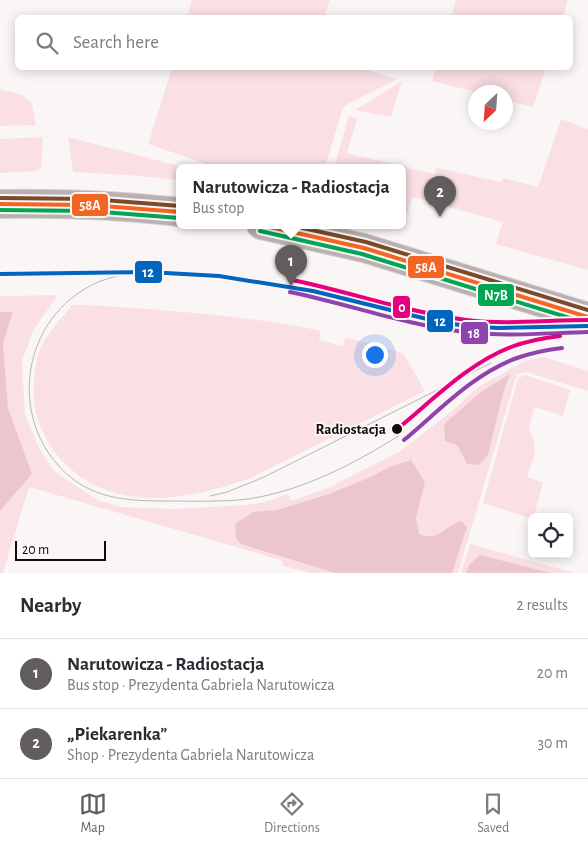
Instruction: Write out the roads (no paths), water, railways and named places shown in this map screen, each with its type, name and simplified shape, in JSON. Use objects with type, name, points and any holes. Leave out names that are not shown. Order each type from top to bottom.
[{"type":"street","points":[[0,204],[62,203],[176,212]]},
{"type":"street","points":[[279,229],[364,248],[588,317]]},
{"type":"tram line","points":[[148,272],[114,277],[98,282],[83,290],[61,308],[44,331],[34,356],[29,382],[31,409],[39,436],[53,459],[74,480],[97,492],[133,500],[229,501],[248,499],[288,490],[308,483],[346,466],[400,435]]},
{"type":"tram line","points":[[210,496],[227,492],[262,478],[491,363]]},
{"type":"place","name":"„Piekarenka”","points":[[440,217]]},
{"type":"place","name":"Narutowicza - Radiostacja","points":[[291,286]]},
{"type":"place","name":"Radiostacja","points":[[397,429]]}]
